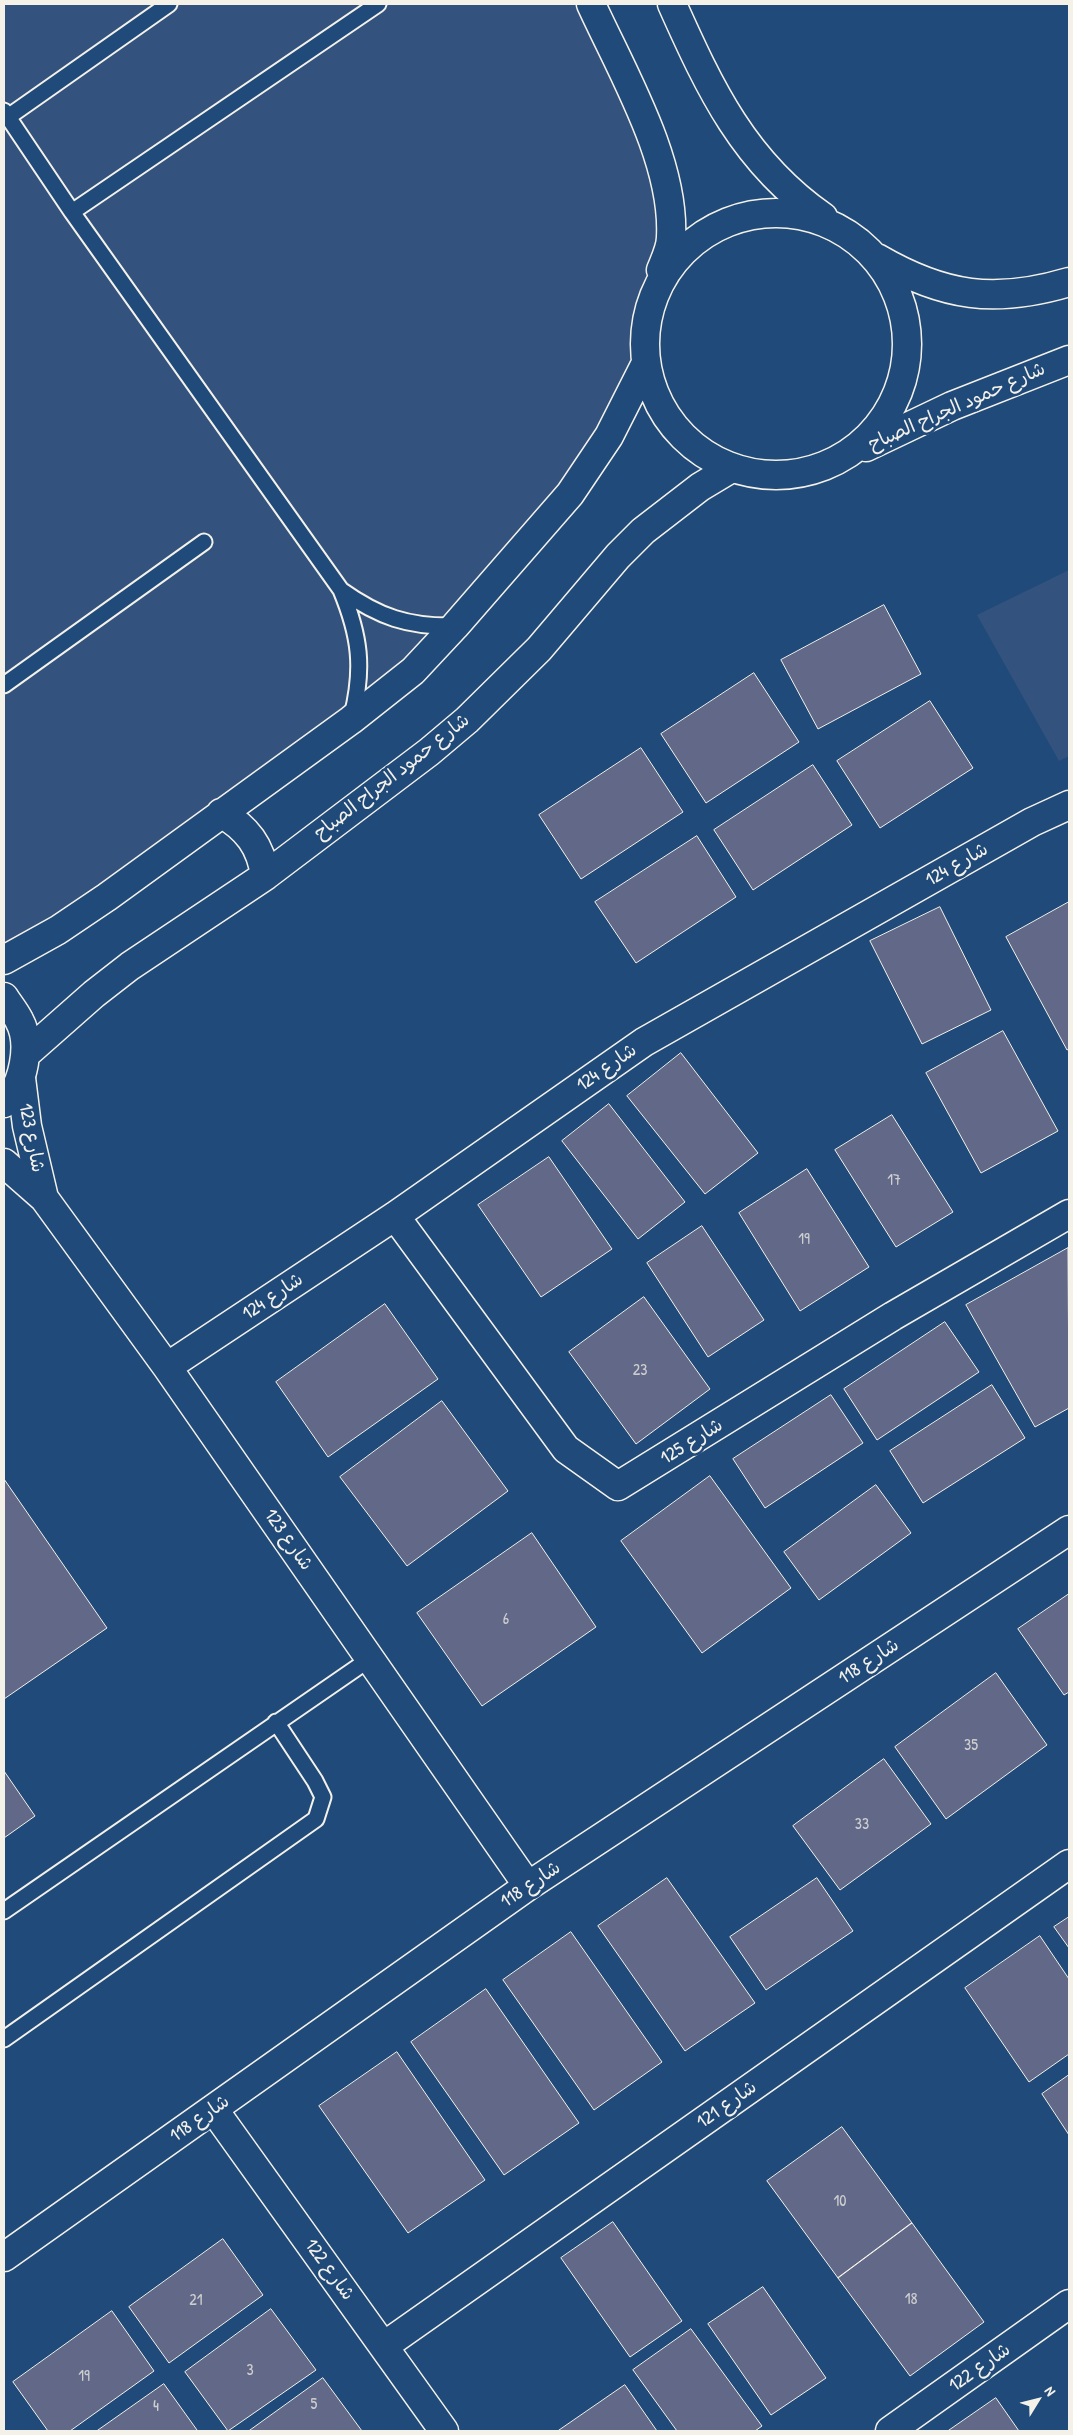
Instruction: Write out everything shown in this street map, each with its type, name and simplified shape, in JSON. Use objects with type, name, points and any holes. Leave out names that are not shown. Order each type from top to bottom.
[{"type":"street","points":[[4,960],[66,925],[351,720],[413,671],[455,626],[570,494],[609,436],[645,365],[645,327],[654,290],[671,239],[669,192],[656,148],[591,4]]},
{"type":"street","points":[[672,4],[716,97],[745,143],[776,178],[810,208],[875,257],[915,279],[939,288],[972,294],[1028,293],[1069,282]]},
{"type":"street","points":[[654,290],[678,254],[712,228],[728,222],[753,214],[796,213],[837,227]]},
{"type":"street","points":[[846,457],[880,426],[902,386],[908,341],[899,296],[875,257]]},
{"type":"street","name":"شارع حمود الجراح الصباح","points":[[645,365],[655,399],[674,428],[699,452],[730,469],[770,477],[809,473],[952,406],[1069,360]]},
{"type":"street","name":"شارع حمود الجراح الصباح","points":[[4,1103],[23,1066],[94,994],[130,966],[265,876],[390,783],[467,720],[539,649],[618,556],[644,531],[700,487],[730,469]]},
{"type":"street","name":"شارع 124","points":[[167,1367],[394,1216],[644,1042],[1032,822],[1069,805]]},
{"type":"street","points":[[221,813],[247,832],[263,860],[265,876]]},
{"type":"street","name":"شارع 123","points":[[4,997],[20,1021],[27,1126],[44,1198]]},
{"type":"street","name":"شارع 123","points":[[4,1163],[44,1198],[167,1367],[528,1886]]},
{"type":"street","name":"شارع 125","points":[[394,1216],[566,1449],[618,1486],[894,1316],[1069,1214]]},
{"type":"street","name":"شارع 118","points":[[4,2257],[528,1886],[1069,1530]]},
{"type":"street","name":"شارع 121","points":[[384,2346],[1069,1864]]},
{"type":"street","name":"شارع 122","points":[[214,2110],[444,2431]]},
{"type":"street","name":"شارع 122","points":[[890,2431],[1069,2304]]},
{"type":"lane","points":[[169,4],[6,114],[72,212],[341,590],[354,621],[360,654],[359,688],[351,720]]},
{"type":"lane","points":[[72,212],[378,4]]},
{"type":"lane","points":[[4,685],[204,542]]},
{"type":"lane","points":[[341,590],[383,616],[407,623],[455,626]]},
{"type":"lane","points":[[4,1911],[370,1658]]},
{"type":"lane","points":[[4,2039],[316,1819],[323,1797],[315,1781],[276,1722]]},
{"type":"shaded area","points":[[4,4],[591,4],[634,97],[671,239],[645,327],[645,365],[609,436],[413,671],[4,960]]},
{"type":"shaded area","points":[[1069,570],[1069,756],[1059,761],[977,615]]},
{"type":"building","points":[[884,605],[921,674],[818,729],[781,660]]},
{"type":"building","points":[[754,673],[799,742],[706,803],[661,734]]},
{"type":"building","points":[[930,701],[973,768],[880,828],[837,761]]},
{"type":"building","points":[[641,748],[683,812],[581,879],[539,815]]},
{"type":"building","points":[[813,765],[852,825],[753,890],[714,830]]},
{"type":"building","points":[[697,836],[736,897],[636,963],[595,902]]},
{"type":"building","points":[[1069,902],[1069,1049],[1067,1050],[1006,937]]},
{"type":"building","points":[[940,907],[991,1010],[922,1044],[870,941]]},
{"type":"building","points":[[1003,1031],[1058,1131],[981,1173],[926,1073]]},
{"type":"building","points":[[681,1053],[758,1153],[705,1194],[627,1096]]},
{"type":"building","points":[[609,1104],[685,1202],[638,1239],[562,1141]]},
{"type":"building","points":[[892,1115],[953,1212],[896,1247],[835,1150]]},
{"type":"building","points":[[549,1157],[612,1249],[541,1297],[478,1205]]},
{"type":"building","points":[[807,1169],[869,1267],[800,1311],[739,1213]]},
{"type":"building","points":[[702,1226],[764,1320],[708,1357],[647,1263]]},
{"type":"building","points":[[1068,1248],[1069,1408],[1035,1427],[966,1305]]},
{"type":"building","points":[[644,1297],[710,1389],[636,1444],[569,1352]]},
{"type":"building","points":[[385,1304],[438,1379],[328,1457],[276,1382]]},
{"type":"building","points":[[945,1322],[979,1372],[877,1440],[844,1389]]},
{"type":"building","points":[[992,1385],[1025,1438],[923,1503],[890,1451]]},
{"type":"building","points":[[831,1395],[863,1443],[765,1508],[733,1459]]},
{"type":"building","points":[[442,1401],[508,1491],[407,1566],[340,1477]]},
{"type":"building","points":[[710,1476],[791,1588],[702,1653],[621,1541]]},
{"type":"building","points":[[4,1479],[107,1628],[4,1699]]},
{"type":"building","points":[[876,1485],[911,1533],[819,1600],[784,1552]]},
{"type":"building","points":[[532,1533],[596,1627],[482,1706],[417,1613]]},
{"type":"building","points":[[1069,1594],[1069,1692],[1064,1695],[1018,1629]]},
{"type":"building","points":[[996,1673],[1047,1745],[946,1819],[895,1747]]},
{"type":"building","points":[[884,1759],[931,1824],[840,1890],[793,1826]]},
{"type":"building","points":[[4,1771],[35,1816],[4,1838]]},
{"type":"building","points":[[667,1878],[755,2003],[685,2051],[598,1926]]},
{"type":"building","points":[[817,1878],[853,1931],[766,1990],[730,1937]]},
{"type":"building","points":[[1069,1917],[1069,1948],[1054,1927]]},
{"type":"building","points":[[571,1932],[662,2062],[594,2110],[503,1980]]},
{"type":"building","points":[[1040,1936],[1069,1979],[1069,2054],[1029,2082],[965,1988]]},
{"type":"building","points":[[486,1989],[579,2123],[504,2175],[411,2042]]},
{"type":"building","points":[[397,2052],[485,2180],[408,2233],[319,2106]]},
{"type":"building","points":[[1069,2075],[1069,2135],[1042,2094]]},
{"type":"building","points":[[842,2127],[912,2223],[838,2278],[767,2181]]},
{"type":"building","points":[[613,2222],[682,2321],[630,2357],[561,2258]]},
{"type":"building","points":[[912,2223],[984,2322],[910,2376],[838,2278]]},
{"type":"building","points":[[223,2239],[263,2295],[169,2363],[129,2307]]},
{"type":"building","points":[[763,2287],[826,2378],[771,2415],[708,2324]]},
{"type":"building","points":[[271,2309],[316,2370],[228,2431],[185,2372]]},
{"type":"building","points":[[112,2311],[154,2371],[70,2431],[48,2431],[13,2382]]},
{"type":"building","points":[[691,2329],[762,2426],[755,2431],[677,2431],[633,2370]]},
{"type":"building","points":[[323,2378],[362,2431],[249,2431]]},
{"type":"building","points":[[164,2384],[196,2431],[97,2431]]},
{"type":"building","points":[[625,2385],[657,2431],[558,2431]]},
{"type":"building","points":[[996,2398],[1019,2431],[948,2431]]}]
